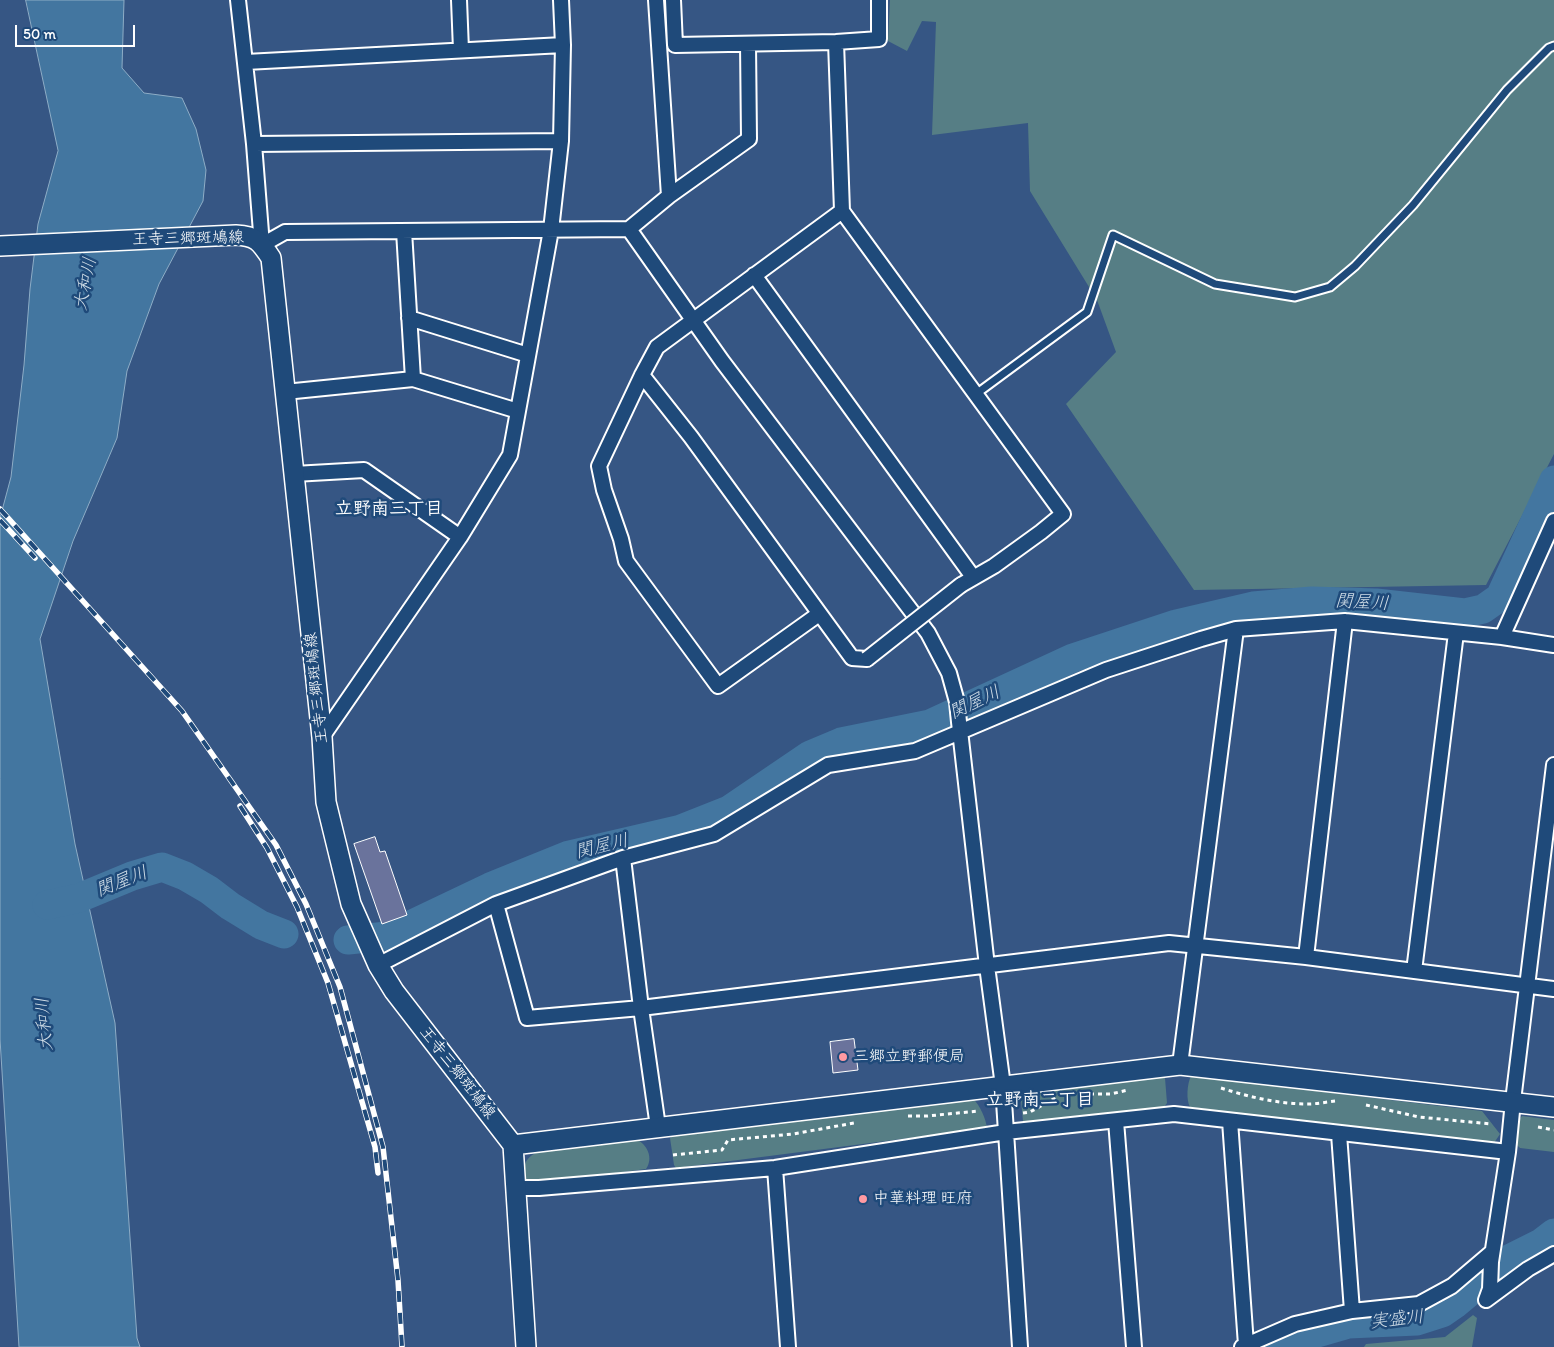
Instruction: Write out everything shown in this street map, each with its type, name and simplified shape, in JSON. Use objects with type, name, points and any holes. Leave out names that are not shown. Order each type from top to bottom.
[{"type":"main road","name":"王寺三郷斑鳩線","points":[[0,246],[236,235],[250,236],[262,245],[271,258],[322,737],[326,802],[351,904],[375,957],[394,991],[513,1145]]},
{"type":"main road","points":[[526,1347],[513,1145],[1180,1065],[1554,1107]]},
{"type":"street","points":[[238,0],[246,62],[262,245],[285,232],[629,229],[669,196],[750,139],[748,44]]},
{"type":"street","points":[[459,0],[461,50]]},
{"type":"street","points":[[322,737],[460,537],[510,455],[551,230],[561,141],[563,45],[561,0]]},
{"type":"street","points":[[656,0],[669,196]]},
{"type":"street","points":[[673,0],[675,45],[836,42],[878,39],[879,0]]},
{"type":"street","points":[[642,375],[692,437],[852,658],[868,659],[961,585],[994,566],[1063,514],[842,211],[836,42]]},
{"type":"street","points":[[246,62],[563,45]]},
{"type":"street","points":[[254,144],[561,141]]},
{"type":"street","points":[[819,614],[718,686],[626,561],[622,539],[604,490],[599,466],[657,347],[842,211]]},
{"type":"street","points":[[629,229],[693,321],[928,633],[950,673],[957,702],[987,966],[1003,1086],[1020,1347]]},
{"type":"street","points":[[404,231],[412,378]]},
{"type":"street","points":[[754,276],[973,577]]},
{"type":"street","points":[[409,318],[528,354]]},
{"type":"street","points":[[285,392],[412,378],[518,411]]},
{"type":"street","points":[[294,474],[364,470],[460,537]]},
{"type":"street","points":[[1502,637],[1554,521]]},
{"type":"street","points":[[375,957],[496,904],[623,858],[714,834],[828,765],[914,750],[960,726],[1106,670],[1236,629],[1345,620],[1502,637],[1554,645]]},
{"type":"street","points":[[1306,957],[1345,620]]},
{"type":"street","points":[[1180,1065],[1236,629]]},
{"type":"street","points":[[1414,971],[1456,633]]},
{"type":"street","points":[[1554,765],[1526,987],[1508,1152],[1492,1257],[1490,1289],[1486,1300],[1528,1269],[1554,1254]]},
{"type":"street","points":[[623,858],[641,1008],[658,1127]]},
{"type":"street","points":[[496,904],[527,1018],[641,1008],[1169,943],[1306,957],[1526,987],[1554,989]]},
{"type":"street","points":[[516,1188],[549,1187],[775,1168],[1006,1132],[1174,1114],[1508,1152]]},
{"type":"street","points":[[1116,1121],[1134,1347]]},
{"type":"street","points":[[1230,1121],[1244,1346],[1295,1324],[1352,1311],[1418,1304],[1452,1286],[1492,1257]]},
{"type":"street","points":[[1339,1134],[1352,1311]]},
{"type":"street","points":[[775,1168],[788,1347]]},
{"type":"lane","points":[[976,394],[1087,312],[1113,235],[1215,284],[1295,297],[1330,287],[1355,266],[1413,205],[1507,90],[1549,48],[1554,46]]},
{"type":"path","points":[[1088,1094],[1111,1094],[1135,1087]]},
{"type":"path","points":[[1216,1087],[1238,1094],[1282,1102],[1309,1104],[1336,1101]]},
{"type":"path","points":[[1023,1113],[1030,1112],[1062,1095]]},
{"type":"path","points":[[1363,1104],[1419,1117],[1491,1124]]},
{"type":"path","points":[[900,1116],[927,1116],[979,1111]]},
{"type":"path","points":[[673,1155],[722,1150],[728,1140],[793,1134],[861,1122]]},
{"type":"path","points":[[1538,1127],[1554,1130]]},
{"type":"green space","points":[[890,0],[1554,0],[1554,454],[1486,585],[1194,590],[1066,404],[1116,352],[1097,300],[1030,191],[1028,123],[932,135],[936,22],[922,21],[907,51],[888,41]]},
{"type":"green space","points":[[1162,1075],[1165,1078],[1167,1103],[1164,1107],[1029,1124],[1023,1121],[1021,1101],[1026,1093]]},
{"type":"green space","points":[[1191,1076],[1482,1111],[1500,1134],[1494,1143],[1489,1146],[1190,1107],[1188,1092]]},
{"type":"green space","points":[[973,1099],[982,1112],[987,1128],[676,1168],[674,1165],[670,1138],[676,1134]]},
{"type":"green space","points":[[1522,1116],[1554,1120],[1554,1152],[1520,1148],[1515,1143],[1518,1121]]},
{"type":"green space","points":[[636,1139],[643,1144],[648,1152],[649,1160],[646,1169],[524,1185],[524,1167],[528,1159],[543,1150]]},
{"type":"green space","points":[[1473,1315],[1477,1318],[1472,1347],[1364,1347],[1366,1344],[1445,1337]]},
{"type":"water","name":"大和川","points":[[26,0],[124,0],[122,68],[144,93],[182,98],[196,129],[206,170],[203,201],[159,284],[127,371],[117,438],[73,541],[40,639],[75,844],[115,1023],[137,1338],[140,1347],[19,1347],[0,1039],[0,518],[11,477],[38,224],[58,151]]},
{"type":"building","points":[[375,837],[380,852],[385,851],[407,915],[382,924],[354,844]]},
{"type":"building","points":[[854,1039],[858,1070],[833,1073],[830,1042]]},
{"type":"waterway","name":"関屋川","points":[[348,940],[387,936],[490,887],[569,855],[681,829],[729,810],[810,755],[841,742],[930,724],[1073,658],[1176,624],[1253,606],[1312,601],[1376,603],[1465,613],[1483,609],[1500,597],[1554,480]]},
{"type":"waterway","name":"関屋川","points":[[47,905],[79,898],[132,876],[162,867],[185,876],[261,925],[284,934]]},
{"type":"waterway","name":"実盛川","points":[[1277,1347],[1283,1343],[1348,1324],[1417,1321],[1442,1313],[1509,1259],[1541,1243],[1554,1233]]},
{"type":"railway","points":[[0,509],[182,711],[276,845],[306,904],[340,987],[383,1147],[398,1280],[402,1347]]},
{"type":"railway","points":[[0,520],[35,558]]},
{"type":"railway","points":[[240,806],[267,848],[297,907],[328,983],[375,1147],[378,1173]]},
{"type":"place","name":"三郷立野郵便局","points":[[843,1057]]},
{"type":"place","name":"中華料理 旺府","points":[[863,1199]]},
{"type":"district","name":"立野南三丁目","points":[[389,509]]},
{"type":"district","name":"立野南二丁目","points":[[1040,1100]]}]
